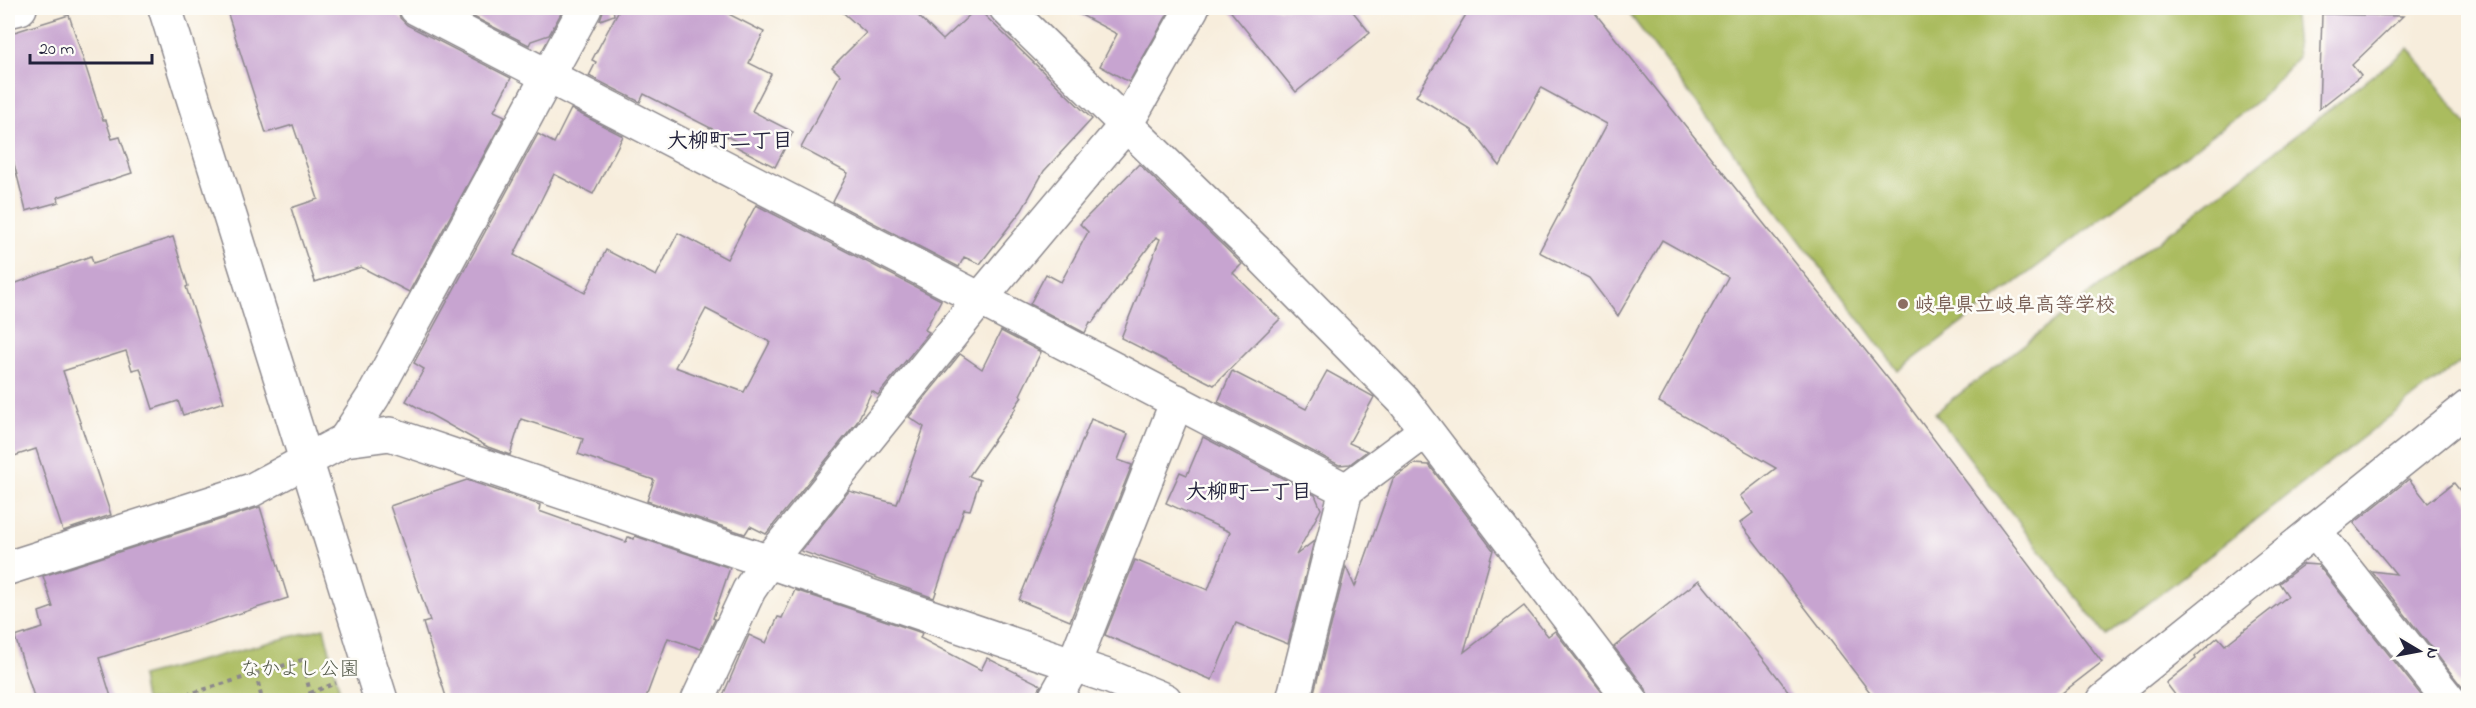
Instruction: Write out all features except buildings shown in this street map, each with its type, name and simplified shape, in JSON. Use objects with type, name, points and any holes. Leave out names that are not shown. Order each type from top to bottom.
[{"type":"street","points":[[8,11],[20,8]]},
{"type":"street","points":[[165,8],[381,700]]},
{"type":"street","points":[[417,8],[1346,490]]},
{"type":"street","points":[[345,440],[373,397],[585,8]]},
{"type":"street","points":[[1006,8],[1263,258],[1402,400],[1631,700]]},
{"type":"street","points":[[698,700],[749,590],[768,562],[980,299],[1125,126],[1191,8]]},
{"type":"street","points":[[1054,700],[1073,666],[1177,401]]},
{"type":"street","points":[[2104,700],[2469,408]]},
{"type":"street","points":[[1293,700],[1346,490],[1425,431]]},
{"type":"street","points":[[8,568],[252,490],[345,440],[390,434],[1110,677],[1165,700]]},
{"type":"street","points":[[2314,530],[2449,700]]},
{"type":"path","points":[[169,700],[302,660],[312,700]]},
{"type":"path","points":[[256,674],[262,700]]},
{"type":"green space","points":[[1625,8],[2293,8],[2298,57],[2259,100],[1898,371]]},
{"type":"green space","points":[[2409,48],[2468,126],[2468,356],[2106,636],[1935,413]]},
{"type":"green space","name":"なかよし公園","points":[[324,628],[342,700],[145,700],[141,676]]},
{"type":"place","name":"岐阜県立岐阜高等学校","points":[[1903,304]]},
{"type":"district","name":"大柳町二丁目","points":[[730,140]]},
{"type":"district","name":"大柳町一丁目","points":[[1249,491]]}]
